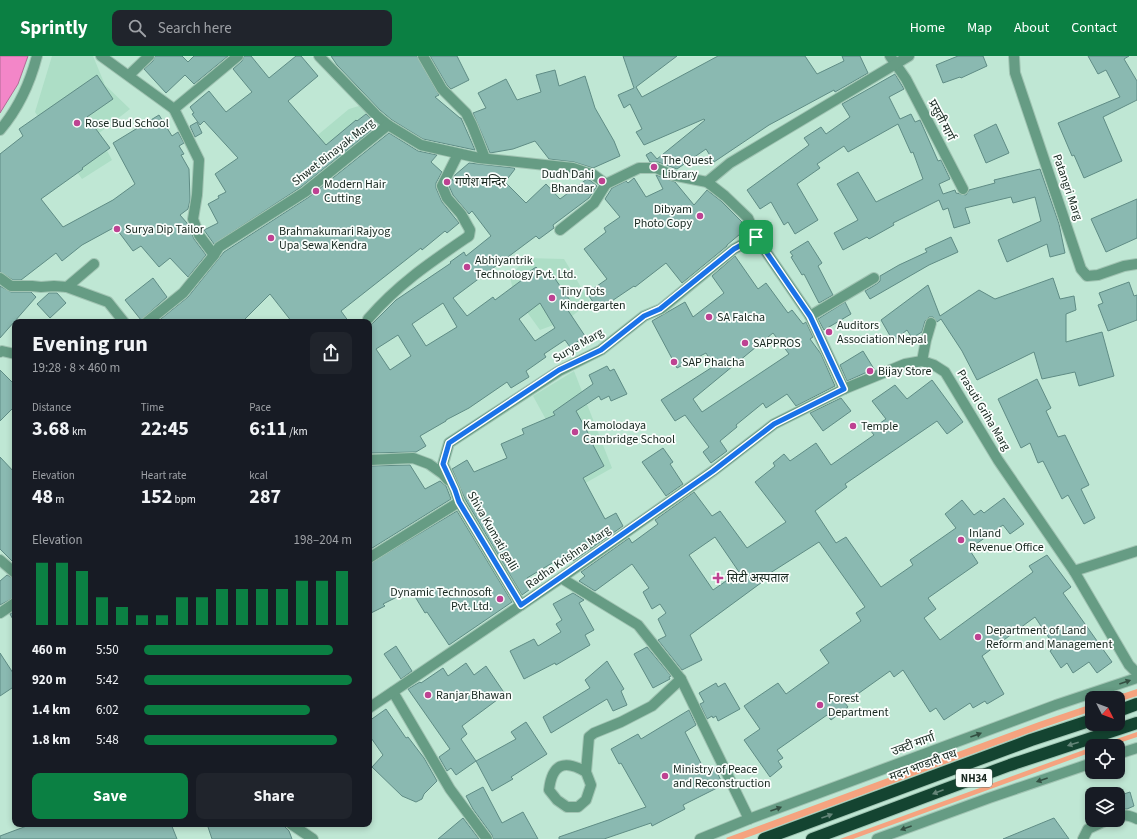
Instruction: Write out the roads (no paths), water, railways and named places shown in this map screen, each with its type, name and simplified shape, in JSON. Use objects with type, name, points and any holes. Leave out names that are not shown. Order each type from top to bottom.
[{"type":"highway","points":[[1125,708],[1137,704]]},
{"type":"highway","name":"मदन भण्डारी पथ","points":[[764,839],[1031,740],[1085,722]]},
{"type":"highway","name":"NH34","points":[[812,839],[1010,765],[1137,723]]},
{"type":"street","points":[[0,130],[19,102],[28,84],[37,56]]},
{"type":"street","points":[[101,56],[174,108],[199,160],[197,195],[193,219],[199,235],[214,255]]},
{"type":"street","points":[[129,75],[149,56]]},
{"type":"street","points":[[174,108],[238,56]]},
{"type":"street","name":"Shwet Binayak Marg","points":[[151,319],[183,294],[219,247],[305,192],[388,125],[366,106],[319,56]]},
{"type":"street","points":[[423,56],[442,89],[466,114],[472,125],[484,158]]},
{"type":"street","points":[[707,182],[730,163],[893,60],[909,56]]},
{"type":"street","name":"Patangri Marg","points":[[1014,56],[1015,73],[1081,269],[1087,276],[1098,275],[1124,266],[1137,264]]},
{"type":"street","name":"प्रसुती मार्ग","points":[[893,60],[906,79],[963,189]]},
{"type":"street","points":[[388,125],[421,145],[458,154],[484,158],[573,168],[594,175],[606,184]]},
{"type":"street","points":[[368,319],[385,299],[420,269],[469,236],[470,230],[461,214],[447,198],[442,186],[458,154]]},
{"type":"street","points":[[560,230],[594,203],[606,184],[639,168],[656,168],[672,175],[707,182],[725,196],[748,218],[756,237],[810,316],[844,389],[905,364],[922,361],[931,323]]},
{"type":"street","name":"Surya Marg","points":[[455,490],[443,464],[449,443],[559,370],[601,350],[644,316],[660,309],[734,249],[756,237]]},
{"type":"street","points":[[67,287],[94,264]]},
{"type":"street","points":[[0,278],[11,286],[67,287],[108,302],[122,319]]},
{"type":"street","points":[[810,316],[874,278]]},
{"type":"street","points":[[0,352],[2,350],[12,353]]},
{"type":"street","name":"Prasuti Griha Marg","points":[[922,361],[934,365],[945,372],[998,460],[1074,571],[1129,665],[1137,673]]},
{"type":"street","name":"Radha Krishna Marg","points":[[372,706],[561,578],[713,471],[774,424],[844,389]]},
{"type":"street","points":[[372,460],[413,458],[429,464],[443,474],[455,490]]},
{"type":"street","name":"Shiva Kumati galli","points":[[455,490],[459,502],[521,605]]},
{"type":"street","points":[[372,556],[459,502]]},
{"type":"street","points":[[1074,571],[1137,551]]},
{"type":"street","points":[[0,560],[12,571]]},
{"type":"street","points":[[561,578],[638,625],[681,679],[749,819]]},
{"type":"street","points":[[0,613],[12,605]]},
{"type":"street","name":"उक्टी मार्गा","points":[[700,839],[749,819],[1056,705],[1137,678]]},
{"type":"street","points":[[586,772],[576,766],[567,764],[556,769],[550,778],[549,790],[557,800],[567,808],[578,807],[586,800],[591,785],[586,772],[589,737],[594,733],[621,722],[652,706],[681,679]]},
{"type":"street","points":[[393,692],[450,788],[487,839]]},
{"type":"street","points":[[1125,752],[1137,748]]},
{"type":"street","points":[[877,839],[989,798],[1085,765]]},
{"type":"street","points":[[1125,816],[1137,819]]},
{"type":"street","points":[[295,827],[313,839]]},
{"type":"street","points":[[1083,839],[1088,829],[1092,827]]},
{"type":"place","name":"Rose Bud School","points":[[77,123]]},
{"type":"place","name":"The Quest Library","points":[[654,167]]},
{"type":"place","name":"Dudh Dahi Bhandar","points":[[602,181]]},
{"type":"place","name":"गणेश मन्दिर","points":[[447,182]]},
{"type":"place","name":"Modern Hair Cutting","points":[[316,191]]},
{"type":"place","name":"Dibyam Photo Copy","points":[[700,216]]},
{"type":"place","name":"Surya Dip Tailor","points":[[117,229]]},
{"type":"place","name":"Brahmakumari Rajyog Upa Sewa Kendra","points":[[271,238]]},
{"type":"place","name":"Abhiyantrik Technology Pvt. Ltd.","points":[[467,267]]},
{"type":"place","name":"Tiny Tots Kindergarten","points":[[552,298]]},
{"type":"place","name":"SA Falcha","points":[[709,317]]},
{"type":"place","name":"Auditors Association Nepal","points":[[829,332]]},
{"type":"place","name":"SAPPROS","points":[[745,343]]},
{"type":"place","name":"SAP Phalcha","points":[[674,362]]},
{"type":"place","name":"Bijay Store","points":[[870,371]]},
{"type":"place","name":"Temple","points":[[853,426]]},
{"type":"place","name":"Kamolodaya Cambridge School","points":[[575,432]]},
{"type":"place","name":"Inland Revenue Office","points":[[961,540]]},
{"type":"place","name":"सिटी अस्पताल","points":[[718,578]]},
{"type":"place","name":"Dynamic Technosoft Pvt. Ltd.","points":[[500,599]]},
{"type":"place","name":"Department of Land Reform and Management","points":[[978,637]]},
{"type":"place","name":"Ranjar Bhawan","points":[[428,695]]},
{"type":"place","name":"Forest Department","points":[[820,705]]},
{"type":"place","name":"Ministry of Peace and Reconstruction","points":[[665,776]]}]
